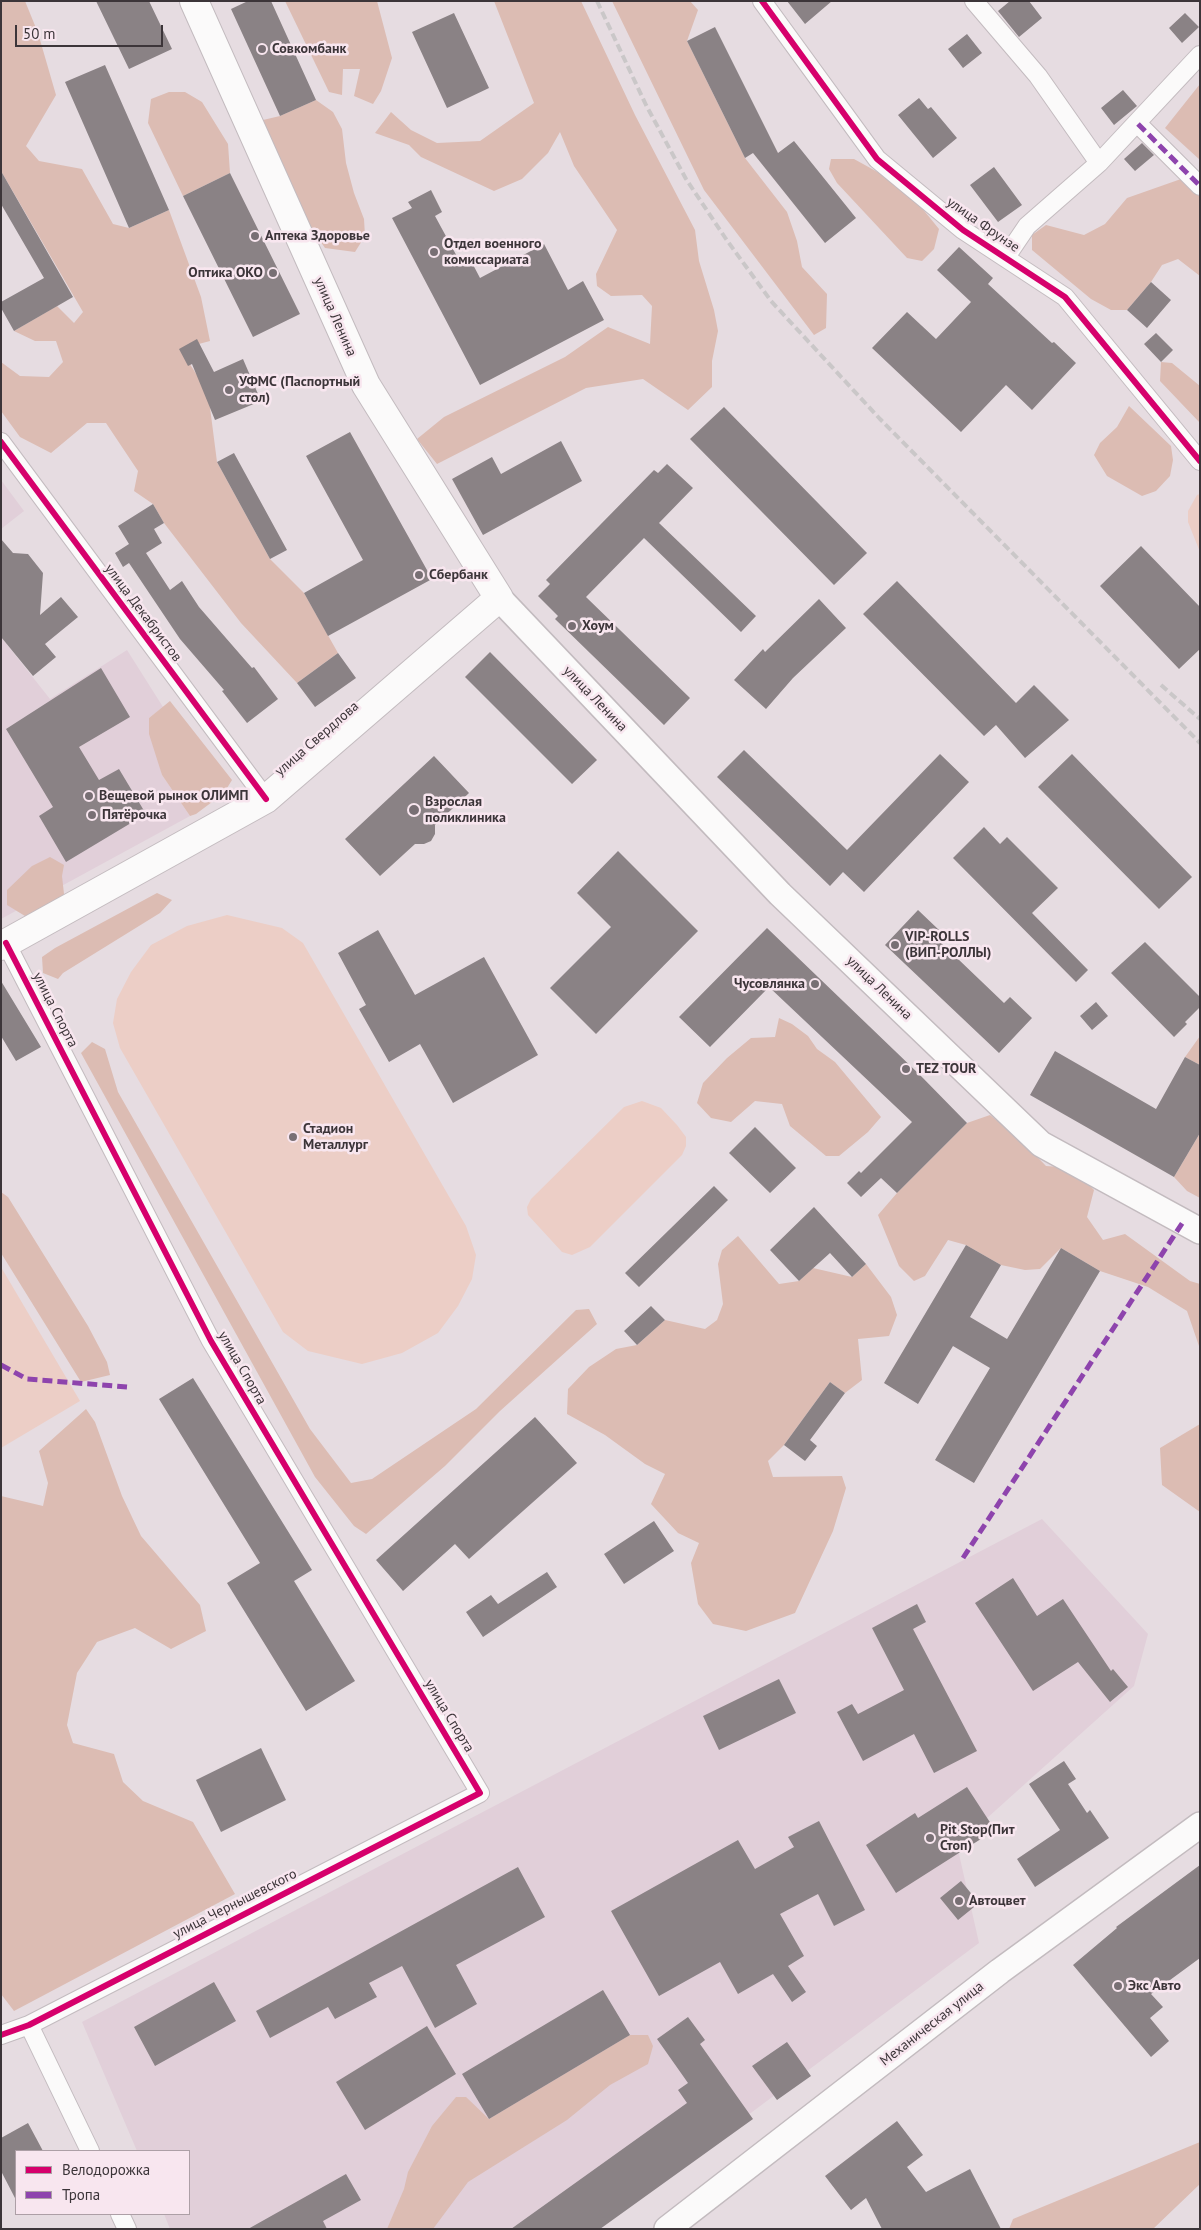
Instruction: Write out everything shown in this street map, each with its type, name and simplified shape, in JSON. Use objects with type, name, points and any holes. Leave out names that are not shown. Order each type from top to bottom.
[{"type":"main road","name":"улица Ленина","points":[[194,1],[366,386],[499,598],[780,894],[1041,1144],[1200,1231]]},
{"type":"main road","name":"улица Свердлова","points":[[4,945],[266,799],[499,598]]},
{"type":"main road","name":"Механическая улица","points":[[667,2229],[1000,1971],[1200,1825]]},
{"type":"street","name":"улица Фрунзе","points":[[762,1],[878,159],[963,230],[1065,297],[1200,461]]},
{"type":"street","points":[[974,1],[1038,76],[1099,163]]},
{"type":"street","points":[[1006,258],[1027,226],[1099,163],[1138,124],[1200,55]]},
{"type":"street","points":[[1138,124],[1200,186]]},
{"type":"street","name":"улица Декабристов","points":[[1,442],[266,799]]},
{"type":"street","name":"улица Спорта","points":[[4,945],[211,1341],[480,1793]]},
{"type":"street","name":"улица Чернышевского","points":[[1,2035],[29,2025],[480,1793]]},
{"type":"street","points":[[29,2025],[90,2150]]},
{"type":"street","points":[[120,2215],[127,2229]]},
{"type":"shaded area","points":[[1,1],[25,1],[38,33],[56,95],[26,146],[39,161],[82,169],[113,224],[129,228],[169,210],[201,297],[210,341],[180,349],[208,392],[217,462],[270,559],[304,593],[338,653],[297,683],[241,623],[164,523],[153,504],[134,491],[138,471],[106,423],[87,423],[51,453],[20,437],[1,411],[1,362],[20,376],[49,377],[63,362],[56,341],[35,341],[14,331],[57,306],[74,323],[83,312],[1,171]]},
{"type":"shaded area","points":[[285,1],[377,1],[392,58],[381,91],[373,104],[354,96],[360,69],[343,69],[342,95],[329,92]]},
{"type":"shaded area","points":[[494,1],[581,1],[635,115],[695,230],[699,261],[714,310],[718,331],[712,361],[712,387],[688,410],[643,379],[586,388],[437,464],[417,439],[444,417],[565,357],[608,327],[650,344],[652,306],[642,295],[611,296],[597,286],[596,274],[617,230],[574,166],[560,132],[548,153],[522,179],[494,191],[421,157],[409,145],[375,133],[391,112],[411,130],[437,143],[480,141],[534,103]]},
{"type":"shaded area","points":[[612,1],[690,1],[698,10],[687,41],[745,158],[787,212],[797,241],[802,267],[827,294],[826,328],[814,335],[704,190]]},
{"type":"shaded area","points":[[1200,84],[1200,160],[1165,128]]},
{"type":"shaded area","points":[[169,92],[185,92],[202,102],[228,144],[230,173],[183,196],[148,123],[151,99]]},
{"type":"shaded area","points":[[316,100],[333,112],[342,129],[346,163],[354,193],[364,219],[365,236],[355,252],[325,248],[309,225],[265,133],[263,120],[280,116]]},
{"type":"shaded area","points":[[831,159],[854,159],[892,180],[917,202],[939,229],[934,249],[922,261],[907,258],[837,183],[829,169]]},
{"type":"shaded area","points":[[1181,179],[1200,197],[1200,276],[1178,259],[1162,265],[1151,282],[1127,310],[1111,310],[1091,299],[1032,250],[1032,235],[1046,225],[1084,235],[1105,224],[1127,198]]},
{"type":"shaded area","points":[[1161,362],[1172,363],[1200,386],[1200,423],[1160,381]]},
{"type":"shaded area","points":[[1129,406],[1171,446],[1173,460],[1170,476],[1156,491],[1142,496],[1107,476],[1094,455],[1100,443],[1117,427]]},
{"type":"shaded area","points":[[1,480],[24,511],[1,529]]},
{"type":"shaded area","points":[[1200,494],[1200,552],[1188,522],[1188,511],[1197,495]]},
{"type":"shaded area","name":"Вещевой рынок ОЛИМП","points":[[1,637],[50,699],[127,650],[163,707],[149,718],[162,775],[190,816],[1,919]]},
{"type":"shaded area","points":[[170,701],[232,780],[224,793],[196,814],[190,816],[162,775],[149,734],[149,718]]},
{"type":"shaded area","points":[[50,857],[64,865],[62,876],[64,894],[54,907],[38,914],[25,916],[7,905],[7,890],[32,866]]},
{"type":"shaded area","points":[[157,893],[172,900],[160,913],[63,973],[58,979],[43,973],[42,957],[55,948]]},
{"type":"shaded area","name":"Стадион Металлург","points":[[227,915],[282,928],[303,943],[466,1226],[476,1255],[472,1279],[458,1306],[438,1333],[402,1353],[362,1364],[308,1351],[283,1332],[120,1048],[113,1023],[117,999],[131,972],[151,945],[187,926]]},
{"type":"shaded area","points":[[779,1018],[792,1024],[808,1036],[817,1049],[835,1062],[881,1117],[868,1132],[839,1156],[826,1156],[790,1126],[782,1104],[755,1101],[731,1122],[711,1118],[697,1103],[703,1083],[727,1058],[751,1038],[775,1037]]},
{"type":"shaded area","points":[[1200,1036],[1200,1065],[1185,1057]]},
{"type":"shaded area","points":[[92,1042],[105,1049],[118,1092],[310,1429],[351,1483],[372,1479],[476,1409],[576,1310],[589,1309],[597,1324],[500,1411],[445,1466],[366,1534],[354,1526],[315,1477],[81,1053]]},
{"type":"shaded area","points":[[642,1101],[661,1108],[686,1137],[686,1146],[682,1155],[590,1247],[572,1255],[562,1252],[528,1215],[527,1207],[531,1199],[624,1107]]},
{"type":"shaded area","points":[[990,1115],[1016,1135],[1046,1166],[1074,1168],[1094,1190],[1087,1217],[1103,1240],[1125,1234],[1190,1281],[1200,1284],[1200,1349],[1187,1311],[1148,1287],[1100,1271],[1061,1248],[1040,1269],[1025,1270],[1001,1265],[966,1245],[948,1240],[925,1276],[914,1281],[899,1266],[878,1215],[897,1193],[967,1123]]},
{"type":"shaded area","points":[[1200,1133],[1200,1198],[1187,1191],[1174,1177]]},
{"type":"shaded area","points":[[1,1192],[8,1197],[88,1326],[107,1362],[110,1375],[81,1382],[1,1253]]},
{"type":"shaded area","points":[[738,1236],[779,1284],[799,1281],[813,1268],[852,1277],[866,1264],[891,1297],[897,1315],[889,1336],[858,1339],[862,1380],[845,1393],[830,1382],[784,1445],[768,1461],[773,1477],[842,1476],[846,1488],[833,1531],[795,1613],[746,1631],[713,1624],[698,1604],[691,1563],[699,1543],[678,1533],[651,1504],[665,1474],[645,1464],[605,1435],[567,1414],[568,1389],[589,1367],[616,1349],[637,1345],[665,1320],[705,1329],[717,1320],[723,1304],[718,1264],[722,1250]]},
{"type":"shaded area","points":[[1,1267],[80,1401],[1,1448]]},
{"type":"shaded area","points":[[86,1409],[95,1422],[122,1496],[141,1536],[200,1605],[206,1631],[171,1649],[135,1628],[97,1642],[77,1673],[67,1725],[73,1743],[114,1754],[123,1782],[143,1801],[193,1822],[235,1894],[14,2011],[1,1994],[1,1496],[43,1506],[48,1483],[39,1451]]},
{"type":"shaded area","points":[[1200,1424],[1200,1512],[1162,1485],[1160,1448]]},
{"type":"shaded area","points":[[1042,1519],[1148,1634],[1134,1686],[957,1845],[979,1943],[595,2229],[170,2229],[164,2215],[190,2215],[190,2150],[137,2150],[82,2022]]},
{"type":"shaded area","points":[[630,2035],[648,2035],[653,2046],[648,2064],[610,2085],[567,2120],[468,2182],[433,2229],[387,2229],[404,2189],[408,2172],[432,2126],[456,2097],[466,2097],[489,2119]]},
{"type":"shaded area","points":[[1200,2142],[1200,2184],[1153,2229],[1009,2229],[1013,2219]]},
{"type":"building","points":[[96,1],[149,1],[172,49],[129,69]]},
{"type":"building","points":[[248,1],[271,1],[316,100],[280,116],[231,9]]},
{"type":"building","points":[[787,1],[832,1],[805,24]]},
{"type":"building","points":[[1010,1],[1029,1],[1042,18],[1019,37],[998,11]]},
{"type":"building","points":[[454,13],[489,88],[447,108],[412,32]]},
{"type":"building","points":[[1185,13],[1199,27],[1182,43],[1169,28]]},
{"type":"building","points":[[715,27],[778,153],[794,141],[856,218],[825,243],[753,153],[745,158],[687,41]]},
{"type":"building","points":[[967,34],[982,53],[963,68],[948,49]]},
{"type":"building","points":[[105,65],[169,210],[129,228],[65,82]]},
{"type":"building","points":[[1123,90],[1137,106],[1114,125],[1101,108]]},
{"type":"building","points":[[919,98],[928,109],[931,107],[957,138],[933,158],[898,115]]},
{"type":"building","points":[[1142,143],[1154,155],[1135,171],[1124,159]]},
{"type":"building","points":[[994,167],[1022,205],[998,222],[970,185]]},
{"type":"building","points":[[1,171],[73,297],[14,331],[1,308],[1,302],[44,278],[1,204]]},
{"type":"building","points":[[230,173],[300,314],[253,337],[183,196]]},
{"type":"building","points":[[431,190],[442,212],[435,216],[460,262],[469,257],[480,278],[544,244],[568,290],[583,281],[604,320],[480,385],[392,218],[412,208],[408,202]]},
{"type":"building","points":[[959,247],[993,278],[988,284],[1076,363],[1032,410],[1006,385],[961,432],[872,348],[907,312],[936,339],[971,302],[937,270]]},
{"type":"building","points":[[1151,282],[1171,300],[1147,328],[1127,310]]},
{"type":"building","points":[[1156,333],[1173,350],[1161,362],[1144,344]]},
{"type":"building","name":"УФМС (Паспортный стол)","points":[[197,339],[214,372],[243,359],[261,401],[215,420],[192,364],[188,366],[179,349]]},
{"type":"building","points":[[724,407],[867,553],[834,585],[690,439]]},
{"type":"building","points":[[350,432],[432,579],[328,636],[304,593],[363,560],[306,456]]},
{"type":"building","points":[[561,441],[582,481],[483,535],[452,479],[492,457],[501,474]]},
{"type":"building","points":[[234,453],[287,550],[270,559],[217,462]]},
{"type":"building","points":[[667,464],[693,488],[659,523],[756,616],[741,632],[644,538],[586,597],[690,698],[664,725],[555,619],[558,616],[538,596],[550,584],[546,580],[654,470],[658,473]]},
{"type":"building","points":[[153,504],[164,523],[154,529],[162,543],[146,553],[170,590],[182,581],[199,607],[252,668],[254,667],[278,699],[247,723],[222,691],[224,690],[180,639],[129,563],[123,567],[115,553],[129,544],[118,526]]},
{"type":"building","points":[[1,539],[13,553],[28,554],[43,573],[40,615],[61,597],[78,617],[45,644],[56,657],[33,676],[1,637]]},
{"type":"building","points":[[1141,546],[1200,607],[1200,649],[1179,669],[1100,586]]},
{"type":"building","points":[[897,581],[1016,703],[1034,685],[1069,720],[1025,758],[996,725],[984,736],[863,614]]},
{"type":"building","points":[[819,599],[846,628],[793,678],[766,709],[734,680],[763,649],[765,652]]},
{"type":"building","points":[[490,652],[597,760],[572,784],[465,677]]},
{"type":"building","points":[[338,653],[356,678],[315,707],[297,683]]},
{"type":"building","points":[[101,668],[130,717],[79,747],[99,780],[119,769],[146,814],[66,862],[39,816],[53,807],[6,729]]},
{"type":"building","points":[[744,750],[847,850],[940,754],[969,782],[864,892],[843,872],[830,886],[717,777]]},
{"type":"building","points":[[1072,754],[1192,877],[1159,909],[1038,787]]},
{"type":"building","name":"Взрослая поликлиника","points":[[434,756],[469,793],[435,825],[435,834],[431,841],[424,844],[415,844],[380,876],[345,839]]},
{"type":"building","points":[[984,827],[1000,844],[1007,837],[1058,888],[1032,913],[1088,970],[1076,982],[953,858]]},
{"type":"building","points":[[618,851],[698,931],[596,1034],[550,988],[611,927],[577,893]]},
{"type":"building","points":[[918,910],[939,930],[934,936],[1004,1003],[1010,997],[1032,1018],[999,1053],[885,945]]},
{"type":"building","points":[[767,928],[920,1075],[967,1123],[897,1193],[881,1178],[861,1197],[847,1183],[859,1171],[861,1173],[912,1122],[769,987],[710,1047],[679,1017]]},
{"type":"building","points":[[378,930],[415,995],[484,957],[538,1055],[453,1103],[420,1044],[389,1062],[359,1009],[366,1005],[338,953]]},
{"type":"building","points":[[1145,942],[1200,997],[1200,1007],[1185,1022],[1187,1024],[1174,1037],[1111,973]]},
{"type":"building","points":[[1,981],[41,1047],[16,1061],[1,1036]]},
{"type":"building","points":[[1096,1002],[1108,1016],[1092,1030],[1080,1016]]},
{"type":"building","points":[[1055,1051],[1156,1109],[1185,1057],[1200,1065],[1200,1133],[1174,1177],[1030,1095]]},
{"type":"building","points":[[755,1127],[796,1168],[770,1193],[729,1153]]},
{"type":"building","points":[[714,1186],[728,1200],[639,1287],[625,1273]]},
{"type":"building","points":[[814,1207],[866,1264],[852,1277],[830,1253],[799,1281],[770,1250]]},
{"type":"building","points":[[966,1245],[1001,1265],[970,1317],[1007,1339],[1061,1248],[1100,1271],[974,1483],[935,1460],[990,1368],[953,1346],[918,1404],[884,1383]]},
{"type":"building","points":[[651,1306],[665,1320],[637,1345],[624,1331]]},
{"type":"building","points":[[193,1378],[312,1570],[294,1581],[355,1681],[306,1711],[227,1583],[260,1563],[159,1399]]},
{"type":"building","points":[[830,1382],[845,1393],[810,1440],[817,1446],[805,1461],[784,1445]]},
{"type":"building","points":[[535,1417],[577,1463],[469,1559],[455,1544],[403,1591],[376,1560]]},
{"type":"building","points":[[654,1521],[674,1551],[624,1584],[604,1554]]},
{"type":"building","points":[[547,1572],[557,1587],[483,1637],[466,1612],[491,1595],[498,1604]]},
{"type":"building","points":[[1013,1578],[1037,1616],[1063,1599],[1111,1671],[1113,1669],[1128,1687],[1110,1702],[1078,1662],[1033,1691],[975,1603]]},
{"type":"building","points":[[917,1604],[926,1622],[913,1629],[977,1751],[934,1773],[914,1734],[863,1761],[837,1712],[852,1704],[858,1714],[904,1690],[872,1628]]},
{"type":"building","points":[[779,1679],[796,1713],[719,1750],[703,1716]]},
{"type":"building","points":[[261,1748],[286,1800],[221,1832],[196,1780]]},
{"type":"building","points":[[1064,1761],[1076,1779],[1068,1784],[1087,1813],[1090,1810],[1109,1838],[1035,1887],[1017,1859],[1060,1830],[1029,1784]]},
{"type":"building","name":"Pit Stop(Пит Стоп)","points":[[967,1787],[995,1830],[896,1893],[866,1845],[915,1813],[918,1818]]},
{"type":"building","points":[[819,1821],[865,1910],[834,1926],[818,1894],[780,1914],[804,1956],[788,1966],[806,1992],[792,2002],[773,1974],[738,1994],[720,1962],[659,1996],[611,1911],[738,1840],[755,1869],[794,1847],[788,1837]]},
{"type":"building","points":[[1200,1865],[1200,1958],[1151,1994],[1163,2007],[1150,2018],[1169,2041],[1151,2057],[1073,1965],[1116,1927]]},
{"type":"building","points":[[518,1867],[545,1917],[456,1965],[477,2004],[435,2028],[402,1966],[369,1983],[377,1997],[335,2019],[328,2007],[270,2038],[256,2011]]},
{"type":"building","name":"Автоцвет","points":[[961,1881],[979,1903],[958,1920],[940,1898]]},
{"type":"building","points":[[214,1982],[236,2021],[155,2066],[134,2027]]},
{"type":"building","points":[[603,1990],[630,2035],[489,2119],[462,2074]]},
{"type":"building","points":[[688,2017],[705,2040],[700,2044],[753,2119],[600,2229],[511,2229],[687,2103],[678,2090],[688,2083],[657,2039]]},
{"type":"building","points":[[427,2026],[456,2074],[365,2130],[336,2082]]},
{"type":"building","points":[[787,2042],[811,2076],[777,2100],[752,2066]]},
{"type":"building","points":[[897,2121],[923,2155],[907,2167],[926,2192],[970,2169],[1001,2229],[882,2229],[866,2198],[851,2210],[825,2176]]},
{"type":"building","points":[[28,2123],[42,2150],[15,2150],[15,2198],[1,2171],[1,2138]]},
{"type":"building","points":[[346,2174],[361,2200],[323,2221],[327,2229],[248,2229]]},
{"type":"railway","points":[[597,1],[646,105],[686,179],[771,301],[880,419],[1200,743]]},
{"type":"railway","points":[[1161,685],[1200,719]]},
{"type":"marked path","points":[[1138,124],[1200,186]]},
{"type":"marked path","points":[[963,1558],[1183,1222]]},
{"type":"marked path","points":[[1,1365],[27,1379],[127,1387]]},
{"type":"cycle path","points":[[762,1],[877,159],[963,230],[1065,297],[1200,461]]},
{"type":"cycle path","points":[[1,442],[266,799]]},
{"type":"cycle path","points":[[1,2035],[29,2025],[480,1793],[211,1341],[6,943]]},
{"type":"place","name":"Совкомбанк","points":[[262,49]]},
{"type":"place","name":"Аптека Здоровье","points":[[255,236]]},
{"type":"place","name":"Отдел военного комиссариата","points":[[434,252]]},
{"type":"place","name":"Оптика ОКО","points":[[273,273]]},
{"type":"place","name":"УФМС (Паспортный стол)","points":[[229,390]]},
{"type":"place","name":"Сбербанк","points":[[419,575]]},
{"type":"place","name":"Хоум","points":[[572,626]]},
{"type":"place","name":"Вещевой рынок ОЛИМП","points":[[89,796]]},
{"type":"place","name":"Взрослая поликлиника","points":[[414,810]]},
{"type":"place","name":"Пятёрочка","points":[[92,815]]},
{"type":"place","name":"VIP-ROLLS (ВИП-РОЛЛЫ)","points":[[895,945]]},
{"type":"place","name":"Чусовлянка","points":[[815,984]]},
{"type":"place","name":"TEZ TOUR","points":[[906,1069]]},
{"type":"place","name":"Стадион Металлург","points":[[293,1137]]},
{"type":"place","name":"Pit Stop(Пит Стоп)","points":[[930,1838]]},
{"type":"place","name":"Автоцвет","points":[[959,1901]]},
{"type":"place","name":"Экс Авто","points":[[1118,1986]]}]
